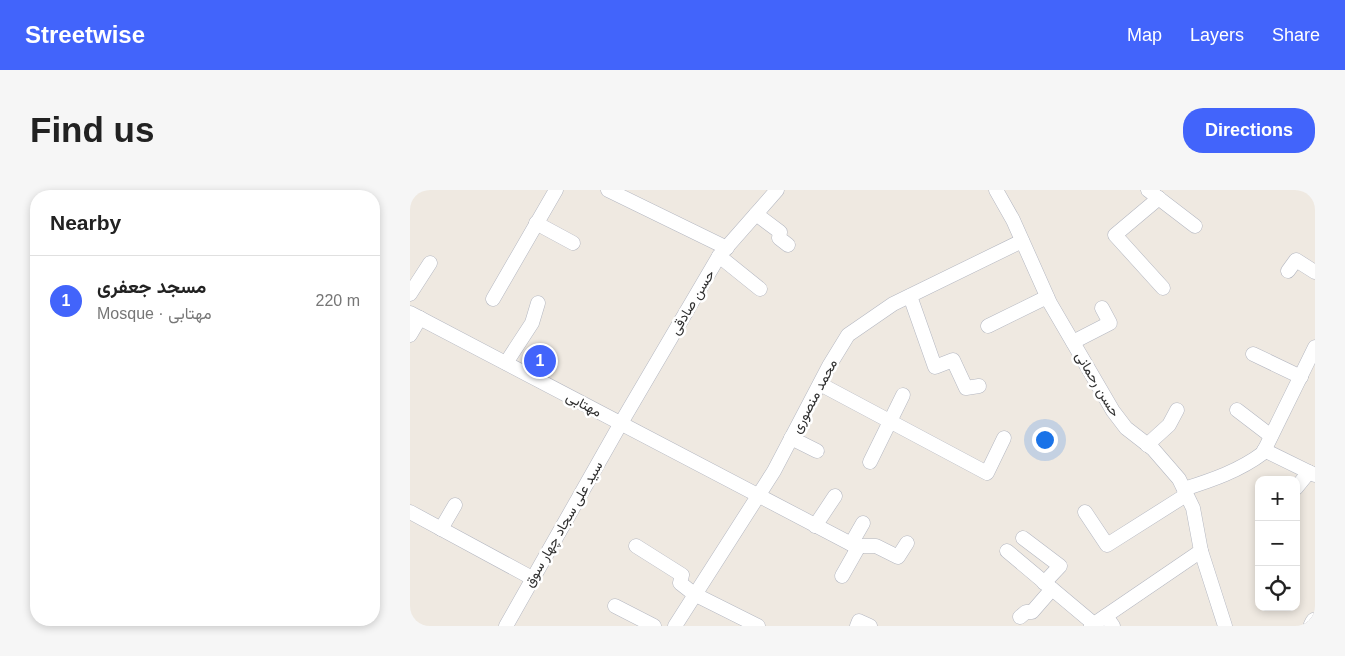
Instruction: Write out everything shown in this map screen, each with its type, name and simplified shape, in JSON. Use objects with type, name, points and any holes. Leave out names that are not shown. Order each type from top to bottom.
[{"type":"main road","points":[[1313,626],[1315,622]]},
{"type":"street","points":[[493,299],[556,190]]},
{"type":"street","points":[[608,190],[723,252],[760,289]]},
{"type":"street","name":"حسن صادقی","points":[[621,423],[723,252],[777,190]]},
{"type":"street","name":"حسن رحمانی","points":[[996,190],[1013,220],[1047,296],[1113,411],[1126,428],[1153,449],[1179,479],[1193,508],[1201,551],[1225,626]]},
{"type":"street","points":[[1164,288],[1115,234],[1154,194],[1195,226]]},
{"type":"street","points":[[756,214],[780,232],[779,238],[788,245]]},
{"type":"street","points":[[536,223],[573,243]]},
{"type":"street","name":"محمد منصوری","points":[[675,626],[774,471],[848,334],[892,304],[1022,241]]},
{"type":"street","points":[[1288,271],[1296,260],[1315,272]]},
{"type":"street","points":[[410,294],[430,263]]},
{"type":"street","points":[[910,296],[935,367],[953,360],[966,388],[979,386]]},
{"type":"street","points":[[988,326],[1047,296]]},
{"type":"street","points":[[506,363],[532,323],[538,303]]},
{"type":"street","points":[[1073,342],[1110,323],[1102,308]]},
{"type":"street","points":[[410,335],[415,315]]},
{"type":"street","name":"مهتابی","points":[[415,315],[815,526],[855,545],[876,546],[898,557],[907,543]]},
{"type":"street","points":[[1085,512],[1107,545],[1185,492],[1250,463],[1262,454],[1315,348]]},
{"type":"street","points":[[1253,354],[1301,377]]},
{"type":"street","points":[[820,384],[987,472],[1004,438]]},
{"type":"street","points":[[870,462],[903,395]]},
{"type":"street","points":[[1148,445],[1169,425],[1176,410]]},
{"type":"street","points":[[1237,410],[1271,436]]},
{"type":"street","name":"سید علی سجاد چهار سوق","points":[[506,626],[621,423]]},
{"type":"street","points":[[792,438],[817,451]]},
{"type":"street","points":[[1264,450],[1312,474],[1300,484]]},
{"type":"street","points":[[815,526],[835,496]]},
{"type":"street","points":[[441,529],[455,506]]},
{"type":"street","points":[[410,512],[532,578]]},
{"type":"street","points":[[842,576],[863,523]]},
{"type":"street","points":[[1020,617],[1026,612],[1032,612],[1060,566],[1023,538]]},
{"type":"street","points":[[636,546],[682,575],[680,583],[694,594],[758,626]]},
{"type":"street","points":[[1007,551],[1093,625],[1110,621],[1201,551]]},
{"type":"street","points":[[615,606],[654,626]]},
{"type":"street","points":[[857,626],[860,621],[870,626]]},
{"type":"place","name":"مسجد جعفری","points":[[540,361]]}]
